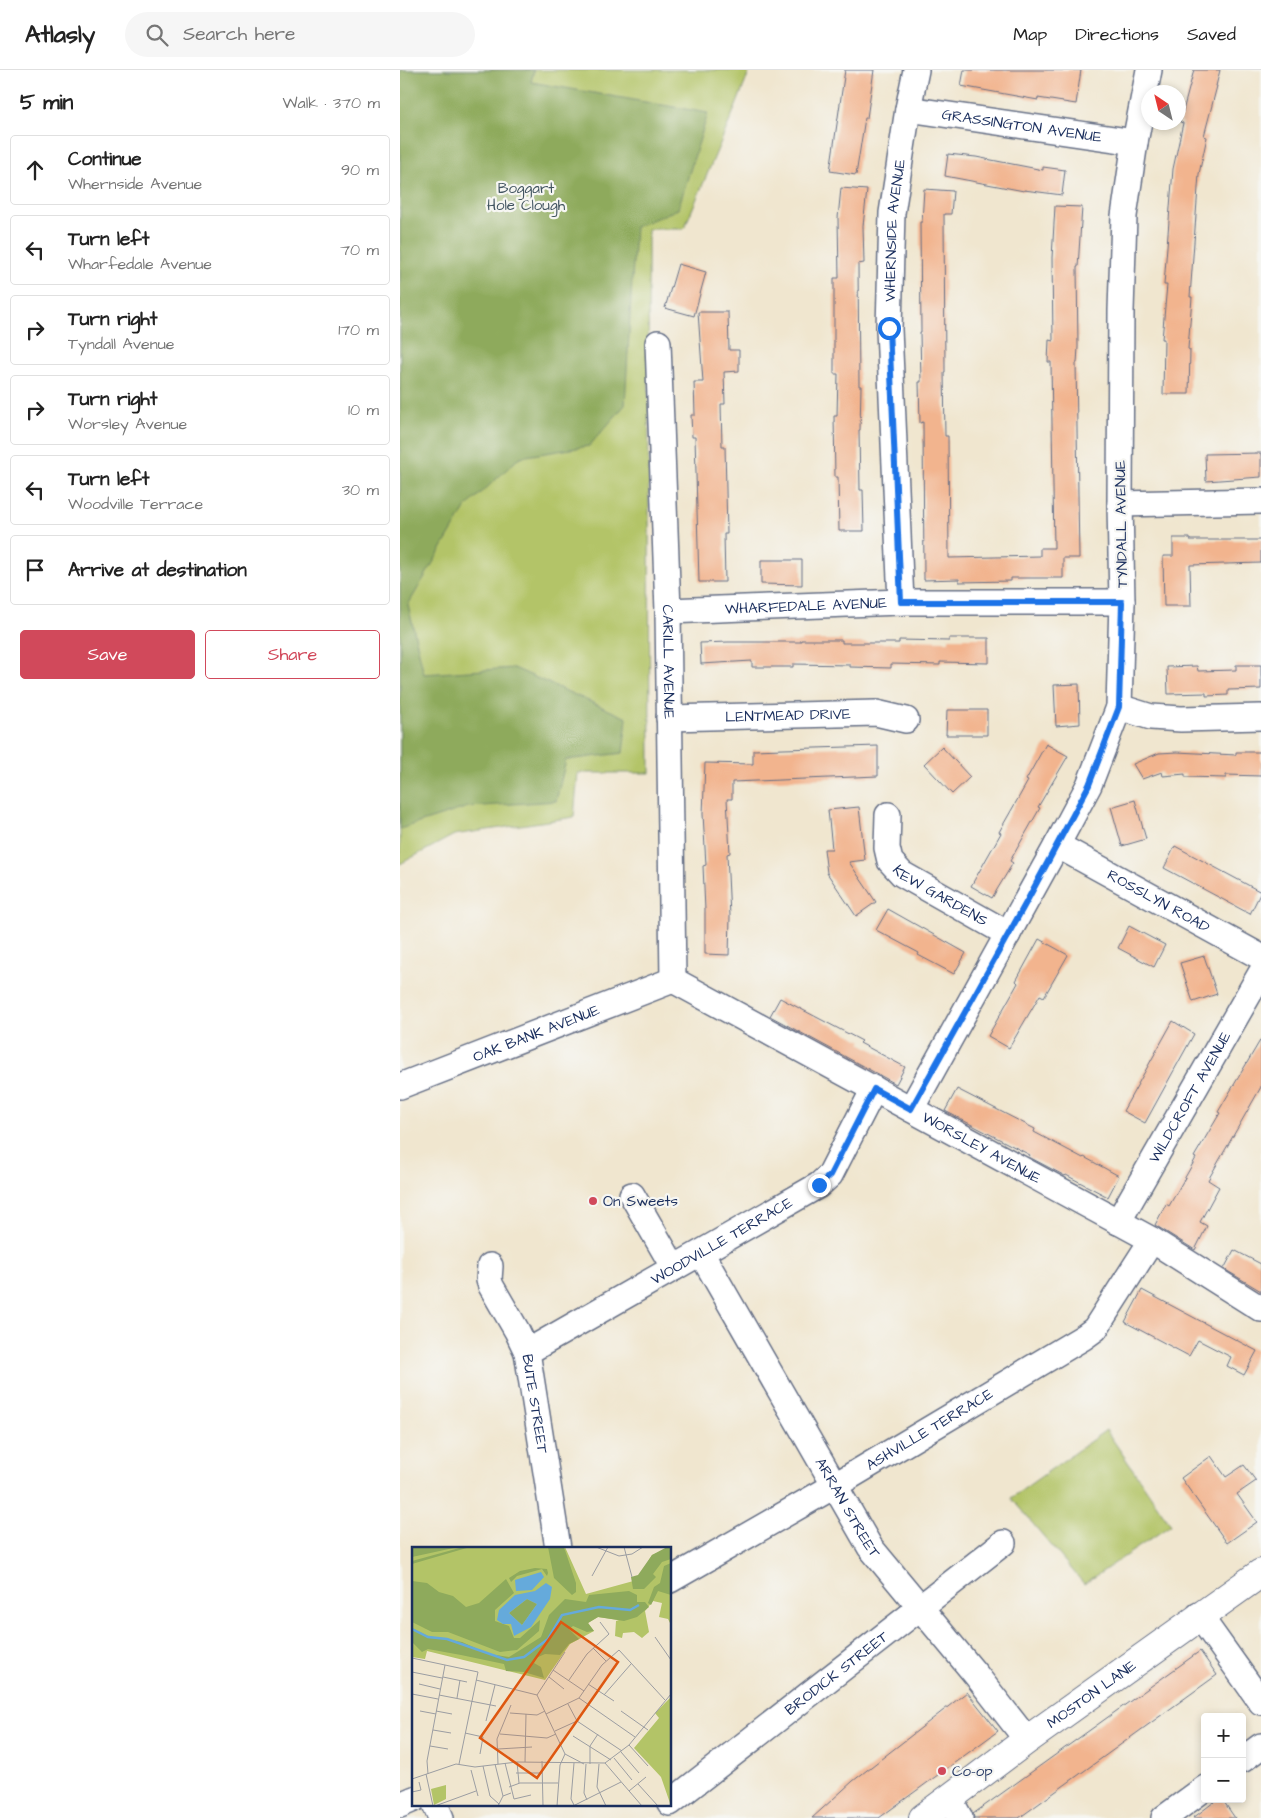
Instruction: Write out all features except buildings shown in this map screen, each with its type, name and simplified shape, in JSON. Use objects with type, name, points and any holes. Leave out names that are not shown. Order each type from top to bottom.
[{"type":"street","name":"WHERNSIDE AVENUE","points":[[901,602],[889,328],[892,213],[916,70]]},
{"type":"street","name":"TYNDALL AVENUE","points":[[911,1109],[1089,785],[1119,707],[1122,602],[1120,504],[1121,311],[1124,216],[1135,142],[1149,70]]},
{"type":"street","name":"GRASSINGTON AVENUE","points":[[908,109],[1135,142]]},
{"type":"street","name":"CARILL AVENUE","points":[[658,343],[668,611],[673,980]]},
{"type":"street","points":[[1120,504],[1261,501]]},
{"type":"street","name":"WHARFEDALE AVENUE","points":[[668,611],[901,602],[1122,602]]},
{"type":"street","points":[[1119,707],[1151,717],[1181,719],[1261,717]]},
{"type":"street","name":"LENTMEAD DRIVE","points":[[669,718],[876,713],[906,720]]},
{"type":"street","name":"KEW GARDENS","points":[[888,815],[886,848],[890,861],[902,874],[1008,934]]},
{"type":"street","name":"ROSSLYN ROAD","points":[[1057,845],[1261,957]]},
{"type":"street","name":"WILDCROFT AVENUE","points":[[1118,1222],[1261,973]]},
{"type":"street","name":"OAK BANK AVENUE","points":[[400,1086],[673,980]]},
{"type":"street","name":"WORSLEY AVENUE","points":[[673,980],[1152,1240],[1261,1309]]},
{"type":"street","name":"WOODVILLE TERRACE","points":[[527,1352],[819,1185],[830,1175],[874,1089]]},
{"type":"street","points":[[632,1196],[674,1268]]},
{"type":"street","name":"ASHVILLE TERRACE","points":[[671,1579],[834,1486],[1095,1329],[1152,1240]]},
{"type":"street","name":"ARRAN STREET","points":[[701,1253],[870,1547],[919,1608],[978,1676],[1027,1740]]},
{"type":"street","name":"BUTE STREET","points":[[490,1266],[489,1280],[491,1286],[518,1331],[527,1352],[558,1547]]},
{"type":"street","name":"BRODICK STREET","points":[[671,1804],[1003,1543]]},
{"type":"street","name":"MOSTON LANE","points":[[923,1818],[954,1808],[1027,1740],[1199,1615],[1261,1573]]},
{"type":"street","points":[[1199,1615],[1261,1702]]},
{"type":"street","points":[[1245,1758],[1261,1746]]},
{"type":"street","points":[[1164,1818],[1201,1791]]},
{"type":"street","points":[[400,1805],[412,1800]]},
{"type":"street","points":[[436,1806],[441,1818]]},
{"type":"green space","name":"Boggart Hole Clough","points":[[400,70],[750,70],[684,229],[648,229],[650,773],[578,773],[574,817],[454,835],[400,864]]},
{"type":"green space","name":"Boggart Hole Clough","points":[[400,70],[534,70],[531,82],[708,113],[678,209],[635,227],[625,405],[589,446],[520,457],[466,507],[408,605],[424,674],[514,668],[627,718],[623,753],[566,760],[556,801],[468,807],[400,829]]},
{"type":"green space","points":[[1106,1430],[1171,1525],[1084,1584],[1011,1498]]},
{"type":"place","name":"On Sweets","points":[[593,1201]]},
{"type":"place","name":"Co-op","points":[[942,1771]]},
{"type":"route","points":[[819,1185],[830,1175],[874,1089],[911,1109],[1089,785],[1119,707],[1122,602],[901,602],[889,328]]}]
